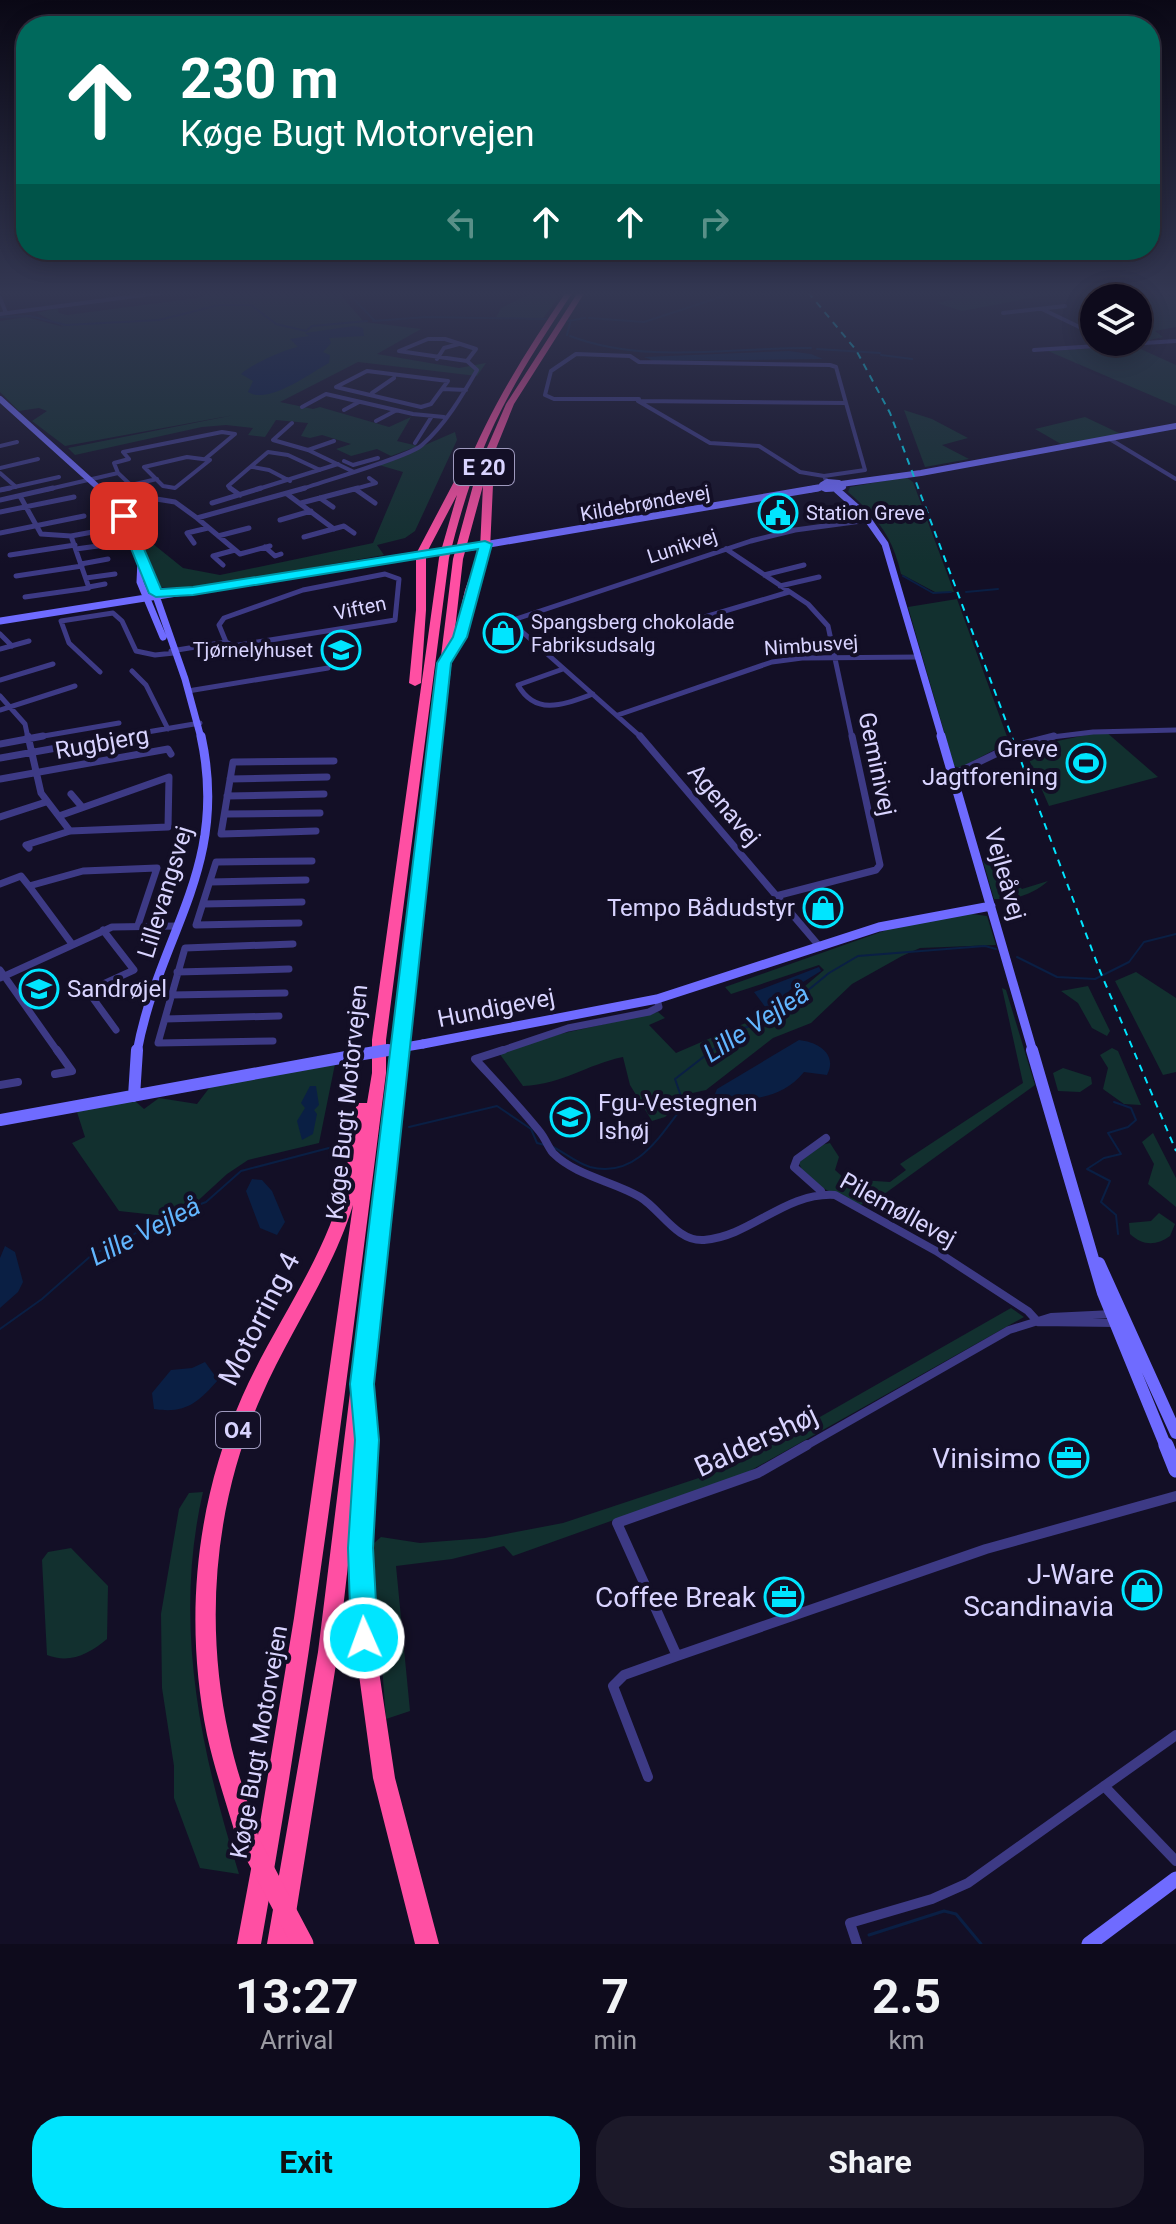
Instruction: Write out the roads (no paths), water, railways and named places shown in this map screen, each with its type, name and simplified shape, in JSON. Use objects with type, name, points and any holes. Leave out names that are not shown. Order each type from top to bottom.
[{"type":"highway","name":"Køge Bugt Motorvejen","points":[[249,1944],[304,1636],[345,1347],[379,1073],[379,1040],[441,569],[469,469],[509,383]]},
{"type":"highway","name":"Køge Bugt Motorvejen","points":[[279,1944],[328,1652],[362,1384],[453,591],[467,520],[499,428],[522,383]]},
{"type":"highway","points":[[444,663],[460,637],[485,544],[488,485],[501,444],[499,428]]},
{"type":"highway","points":[[422,702],[415,683],[421,610],[421,554],[454,486],[469,469]]},
{"type":"highway","name":"Motorring 4","points":[[303,1944],[248,1840],[218,1735],[206,1656],[205,1584],[221,1482],[251,1398],[339,1224],[349,1193],[369,1073],[379,1040]]},
{"type":"highway","points":[[362,1384],[367,1440],[360,1548],[364,1638],[384,1778],[427,1944]]},
{"type":"street","points":[[344,383],[336,387],[426,406],[447,383]]},
{"type":"street","points":[[372,393],[387,383]]},
{"type":"street","points":[[197,518],[284,495],[421,447],[444,417],[454,411],[470,383]]},
{"type":"street","name":"Kildebrøndevej","points":[[548,383],[545,395],[554,399],[846,403]]},
{"type":"street","name":"Kildebrøndevej","points":[[0,621],[472,547],[825,482],[865,470],[840,383]]},
{"type":"street","points":[[443,389],[466,390]]},
{"type":"street","points":[[302,407],[326,394],[444,417]]},
{"type":"street","points":[[380,406],[393,399]]},
{"type":"street","name":"Kildebrøndevej","points":[[639,399],[710,443],[759,446],[800,472],[825,482]]},
{"type":"street","name":"Lillevangsvej","points":[[1,402],[93,479],[116,502],[133,530],[151,596],[200,723],[210,773],[208,824],[198,870],[164,960],[139,1044],[134,1096]]},
{"type":"street","points":[[344,410],[360,402]]},
{"type":"street","points":[[376,421],[396,410]]},
{"type":"street","points":[[415,443],[432,416]]},
{"type":"street","points":[[292,423],[273,440],[308,450],[354,472]]},
{"type":"street","points":[[825,482],[839,487],[1176,426]]},
{"type":"street","points":[[205,459],[235,434],[204,436],[123,452],[129,459],[114,463],[118,473],[144,497],[175,502],[240,554],[267,547],[275,556],[281,554]]},
{"type":"street","points":[[1108,438],[1176,479]]},
{"type":"street","points":[[308,450],[334,441]]},
{"type":"street","points":[[0,446],[17,442]]},
{"type":"street","points":[[240,495],[228,486],[268,452],[288,455],[320,470]]},
{"type":"street","points":[[11,457],[18,464]]},
{"type":"street","points":[[187,457],[210,460],[175,488],[163,486],[157,479],[145,465],[187,457]]},
{"type":"street","points":[[345,468],[378,458]]},
{"type":"street","points":[[38,459],[0,473],[22,495],[44,535],[71,536],[98,531]]},
{"type":"street","points":[[344,461],[353,465]]},
{"type":"street","points":[[212,503],[338,464]]},
{"type":"street","points":[[253,467],[269,470],[290,481]]},
{"type":"street","points":[[0,500],[118,473]]},
{"type":"street","points":[[31,475],[39,481]]},
{"type":"street","points":[[0,490],[59,477]]},
{"type":"street","points":[[301,503],[376,483],[369,478]]},
{"type":"street","points":[[131,485],[157,479]]},
{"type":"street","points":[[267,487],[301,503],[334,529]]},
{"type":"street","name":"Vejleåvej","points":[[839,487],[869,520],[885,544],[1087,1240],[1176,1470]]},
{"type":"street","points":[[355,489],[375,503]]},
{"type":"street","points":[[0,512],[74,497]]},
{"type":"street","points":[[320,498],[333,507]]},
{"type":"street","points":[[278,510],[284,519],[311,511]]},
{"type":"street","points":[[0,533],[84,516]]},
{"type":"street","name":"Lunikvej","points":[[510,621],[726,549],[795,530],[869,520]]},
{"type":"street","points":[[218,536],[246,529],[234,522]]},
{"type":"street","points":[[319,544],[306,536],[344,526],[354,533]]},
{"type":"street","points":[[194,543],[187,533],[208,528]]},
{"type":"street","points":[[71,536],[89,587]]},
{"type":"street","points":[[10,555],[105,545]]},
{"type":"street","name":"Geminivej","points":[[726,549],[824,619],[880,865],[876,870],[776,896]]},
{"type":"street","points":[[223,565],[213,556],[235,550]]},
{"type":"street","points":[[16,576],[108,559]]},
{"type":"street","points":[[764,575],[804,565]]},
{"type":"street","points":[[86,578],[115,574]]},
{"type":"street","name":"Viften","points":[[100,672],[69,643],[61,621],[113,613],[139,654],[148,657],[226,642],[239,645],[395,620],[399,579],[385,574],[344,579],[274,597],[221,620],[226,642]]},
{"type":"street","points":[[780,586],[819,577]]},
{"type":"street","points":[[25,597],[105,584]]},
{"type":"street","points":[[681,624],[789,592]]},
{"type":"street","name":"Agenavej","points":[[510,621],[651,746],[820,947]]},
{"type":"street","points":[[0,634],[12,646]]},
{"type":"street","points":[[0,649],[29,641]]},
{"type":"street","name":"Nimbusvej","points":[[618,715],[756,665],[802,658],[919,657]]},
{"type":"street","points":[[0,680],[53,664]]},
{"type":"street","points":[[188,691],[328,668]]},
{"type":"street","points":[[563,669],[522,681],[518,685],[521,693],[534,705],[543,708],[593,694]]},
{"type":"street","points":[[132,671],[146,685],[168,729]]},
{"type":"street","points":[[0,710],[75,686]]},
{"type":"street","points":[[0,696],[25,724],[30,738]]},
{"type":"street","points":[[0,744],[119,723]]},
{"type":"street","points":[[0,758],[200,723]]},
{"type":"street","points":[[954,774],[979,765],[1000,751],[1057,734],[1105,729],[1176,730]]},
{"type":"street","name":"Rugbjerg","points":[[30,738],[46,802],[70,831]]},
{"type":"street","name":"Rugbjerg","points":[[0,779],[168,749],[171,754]]},
{"type":"street","points":[[316,831],[221,834],[233,762],[334,761]]},
{"type":"street","name":"Rugbjerg","points":[[29,848],[26,845],[70,831],[168,827],[171,776],[59,816]]},
{"type":"street","points":[[230,779],[327,777]]},
{"type":"street","name":"Rugbjerg","points":[[71,794],[82,807]]},
{"type":"street","points":[[227,796],[324,794]]},
{"type":"street","points":[[0,817],[46,802]]},
{"type":"street","points":[[225,814],[320,813]]},
{"type":"street","points":[[208,824],[223,825]]},
{"type":"street","points":[[299,923],[196,925],[216,862],[312,861]]},
{"type":"street","points":[[29,886],[83,871],[157,868],[138,925]]},
{"type":"street","points":[[198,870],[213,870]]},
{"type":"street","points":[[0,884],[21,876],[72,944]]},
{"type":"street","points":[[210,882],[306,880]]},
{"type":"street","points":[[203,904],[302,902]]},
{"type":"street","name":"Hundigevej","points":[[0,1120],[657,999],[879,927],[991,906]]},
{"type":"street","points":[[55,1074],[72,1071],[1,975],[103,930],[138,925],[177,926]]},
{"type":"street","points":[[103,930],[134,970],[86,989],[116,1030]]},
{"type":"street","points":[[273,1041],[158,1043],[185,948],[293,944]]},
{"type":"street","points":[[164,960],[180,961]]},
{"type":"street","points":[[177,972],[289,969]]},
{"type":"street","points":[[171,995],[285,993]]},
{"type":"street","name":"Pilemøllevej","points":[[657,999],[659,1007],[649,1012],[568,1028],[475,1059],[547,1141],[553,1153],[598,1180],[640,1197],[678,1233],[694,1241],[712,1239],[804,1195],[821,1191],[835,1195],[936,1251],[1028,1311],[1038,1322]]},
{"type":"street","points":[[165,1019],[279,1016]]},
{"type":"street","points":[[0,1085],[18,1082]]},
{"type":"street","points":[[821,1191],[794,1167],[797,1159],[826,1138]]},
{"type":"street","name":"Vejleåvej","points":[[1117,1319],[1176,1433]]},
{"type":"street","name":"Baldershøj","points":[[677,1656],[617,1523],[758,1473],[1009,1330],[1038,1322],[1054,1325],[1117,1319]]},
{"type":"street","points":[[648,1777],[613,1686],[624,1675],[926,1566],[1036,1532],[1176,1496]]},
{"type":"street","points":[[857,1944],[850,1923],[932,1899],[968,1883],[1176,1735]]},
{"type":"street","points":[[1104,1786],[1176,1861]]},
{"type":"street","points":[[1089,1944],[1176,1879]]},
{"type":"water","points":[[252,383],[295,383],[267,394],[248,392]]},
{"type":"water","points":[[819,967],[821,971],[790,990],[772,1009],[766,1008],[754,992]]},
{"type":"water","points":[[799,1040],[819,1046],[828,1055],[830,1068],[827,1075],[804,1072],[786,1088],[765,1096],[718,1102],[713,1099],[717,1089]]},
{"type":"water","points":[[310,1086],[316,1086],[319,1105],[314,1110],[317,1114],[313,1134],[302,1140],[297,1121],[305,1108],[301,1103]]},
{"type":"water","points":[[252,1179],[262,1180],[272,1191],[285,1222],[277,1235],[260,1228],[246,1191]]},
{"type":"water","points":[[5,1246],[15,1252],[23,1282],[18,1292],[0,1308],[0,1258]]},
{"type":"water","points":[[205,1362],[218,1380],[204,1395],[183,1408],[154,1409],[152,1393],[171,1370],[192,1368]]},
{"type":"waterway","points":[[903,576],[933,593],[951,592]]},
{"type":"waterway","points":[[966,592],[998,589]]},
{"type":"waterway","name":"Lille Vejleå","points":[[1017,957],[1057,977],[1095,979],[1129,962],[1144,942],[1176,934]]},
{"type":"waterway","name":"Lille Vejleå","points":[[551,1146],[590,1167],[621,1167],[634,1161],[656,1141],[684,1105],[675,1079],[737,1031],[779,1014],[829,973],[858,956],[985,946],[996,949]]},
{"type":"waterway","points":[[1114,1102],[1131,1108],[1136,1120],[1128,1127],[1108,1133],[1121,1154],[1104,1158],[1087,1169],[1110,1181],[1101,1202],[1116,1215],[1118,1234]]},
{"type":"waterway","name":"Lille Vejleå","points":[[409,1127],[497,1106],[531,1129],[537,1143],[545,1145]]},
{"type":"waterway","name":"Lille Vejleå","points":[[0,1329],[42,1299],[93,1254],[124,1241],[149,1224],[206,1202],[241,1171],[348,1143]]},
{"type":"waterway","points":[[869,1935],[944,1911],[956,1914],[981,1944]]},
{"type":"railway","points":[[874,383],[890,413],[1100,971],[1176,1151]]},
{"type":"place","name":"Station Greve","points":[[778,513]]},
{"type":"place","name":"Spangsberg chokolade Fabriksudsalg","points":[[503,633]]},
{"type":"place","name":"Tjørnelyhuset","points":[[341,650]]},
{"type":"place","name":"Greve Jagtforening","points":[[1086,763]]},
{"type":"place","name":"Tempo Bådudstyr","points":[[823,908]]},
{"type":"place","name":"Sandrøjel","points":[[39,989]]},
{"type":"place","name":"Fgu-Vestegnen Ishøj","points":[[570,1117]]},
{"type":"place","name":"Vinisimo","points":[[1069,1458]]},
{"type":"place","name":"J-Ware Scandinavia","points":[[1142,1590]]},
{"type":"place","name":"Coffee Break","points":[[784,1597]]}]
